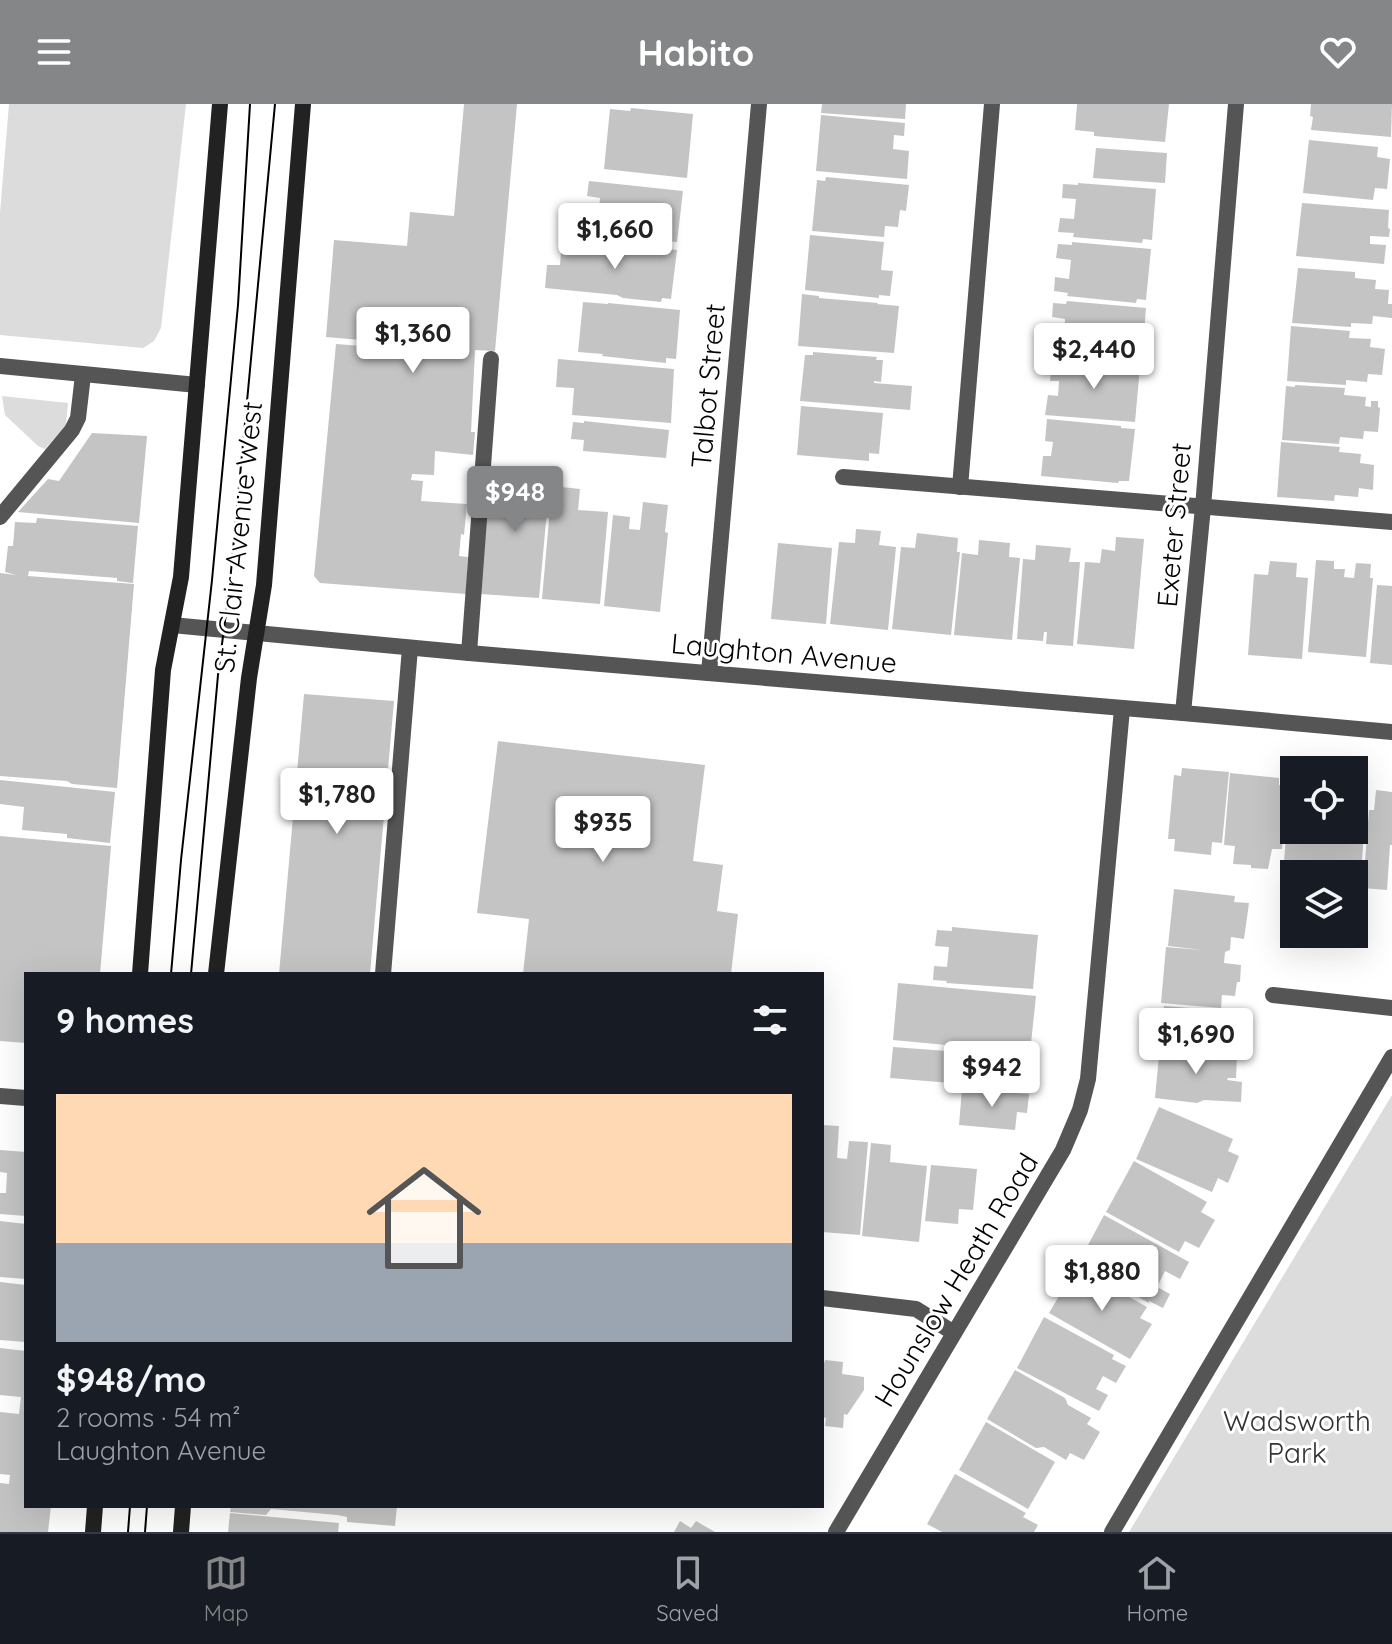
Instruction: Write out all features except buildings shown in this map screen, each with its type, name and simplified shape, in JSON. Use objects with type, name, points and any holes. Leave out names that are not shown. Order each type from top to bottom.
[{"type":"main road","name":"St. Clair Avenue West","points":[[140,972],[163,670],[181,577],[220,104]]},
{"type":"main road","name":"St. Clair Avenue West","points":[[216,972],[255,633],[264,585],[303,104]]},
{"type":"main road","points":[[93,1532],[95,1508]]},
{"type":"main road","points":[[181,1532],[183,1508]]},
{"type":"street","name":"Talbot Street","points":[[709,673],[759,104]]},
{"type":"street","points":[[960,487],[992,104]]},
{"type":"street","name":"Exeter Street","points":[[1183,713],[1236,104]]},
{"type":"street","points":[[469,653],[491,359]]},
{"type":"street","points":[[0,366],[197,385]]},
{"type":"street","points":[[0,517],[72,430],[78,418],[83,375]]},
{"type":"street","points":[[843,477],[1392,522]]},
{"type":"street","name":"Laughton Avenue","points":[[172,625],[1392,732]]},
{"type":"street","points":[[383,972],[410,648]]},
{"type":"street","name":"Hounslow Heath Road","points":[[836,1532],[1063,1150],[1080,1110],[1088,1079],[1122,709]]},
{"type":"street","points":[[1273,995],[1392,1008]]},
{"type":"street","points":[[1112,1532],[1392,1057]]},
{"type":"street","points":[[0,1096],[24,1098]]},
{"type":"street","points":[[824,1298],[916,1309],[954,1333]]},
{"type":"green space","points":[[9,104],[186,104],[161,328],[154,341],[143,348],[0,335],[0,213]]},
{"type":"green space","points":[[2,396],[68,403],[66,425],[45,449],[38,446],[5,415]]},
{"type":"green space","name":"Wadsworth Park","points":[[1392,1095],[1392,1532],[1129,1532]]},
{"type":"tram line","points":[[171,972],[238,305],[250,104]]},
{"type":"tram line","points":[[191,972],[275,104]]},
{"type":"tram line","points":[[128,1532],[130,1508]]},
{"type":"tram line","points":[[145,1532],[147,1508]]}]
